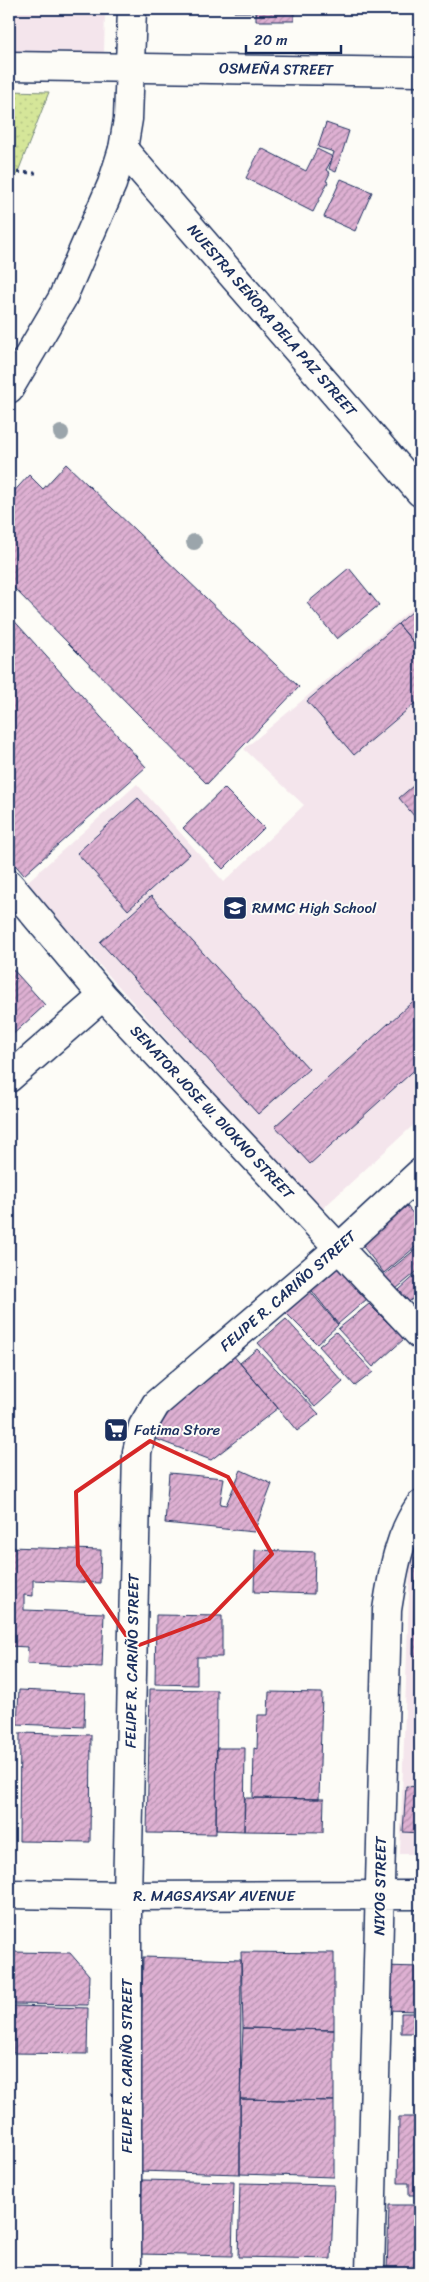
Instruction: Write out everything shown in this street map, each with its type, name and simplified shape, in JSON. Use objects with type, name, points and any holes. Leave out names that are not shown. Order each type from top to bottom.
[{"type":"street","points":[[9,390],[62,300],[112,184],[123,149],[128,119],[132,67],[132,9]]},
{"type":"street","name":"OSMEÑA STREET","points":[[9,66],[420,72]]},
{"type":"street","name":"NUESTRA SEÑORA DELA PAZ STREET","points":[[123,149],[420,492]]},
{"type":"street","name":"SENATOR JOSE W. DIOKNO STREET","points":[[9,884],[103,996],[420,1335]]},
{"type":"street","points":[[9,1078],[103,996]]},
{"type":"street","name":"FELIPE R. CARIÑO STREET","points":[[127,2273],[127,1896],[137,1452],[143,1426],[156,1404],[340,1248],[420,1173]]},
{"type":"street","name":"NIYOG STREET","points":[[370,2273],[386,1610],[394,1567],[407,1524],[420,1505]]},
{"type":"street","name":"R. MAGSAYSAY AVENUE","points":[[9,1894],[127,1896],[420,1895]]},
{"type":"path","points":[[9,172],[36,173]]},
{"type":"highlighted area","points":[[150,1441],[228,1477],[272,1554],[209,1619],[134,1647],[78,1565],[76,1492]]},
{"type":"shaded area","points":[[9,9],[105,9],[104,55],[9,53]]},
{"type":"shaded area","name":"RMMC High School","points":[[420,602],[420,1119],[320,1211],[26,883],[137,784],[224,882],[304,805],[244,749]]},
{"type":"shaded area","points":[[420,1529],[420,1854],[400,1854],[411,1537]]},
{"type":"green space","points":[[9,91],[49,92],[9,195]]},
{"type":"building","points":[[234,9],[294,9],[294,21],[256,21],[256,12],[234,12]]},
{"type":"building","points":[[326,123],[349,131],[336,172],[329,169],[334,152],[318,147]]},
{"type":"building","points":[[261,148],[306,171],[317,149],[333,157],[326,170],[330,173],[326,181],[328,182],[313,212],[246,178]]},
{"type":"building","points":[[341,179],[372,192],[355,231],[324,217]]},
{"type":"building","points":[[66,464],[299,687],[207,784],[9,583],[9,497],[29,475],[43,489]]},
{"type":"building","points":[[349,568],[379,605],[337,639],[307,603]]},
{"type":"building","points":[[420,605],[420,650],[398,624]]},
{"type":"building","points":[[9,615],[146,767],[24,875],[9,858]]},
{"type":"building","points":[[398,624],[420,650],[420,699],[354,755],[307,701]]},
{"type":"building","points":[[420,780],[420,823],[399,798]]},
{"type":"building","points":[[224,788],[264,828],[223,869],[183,828]]},
{"type":"building","points":[[138,798],[190,854],[128,910],[77,853]]},
{"type":"building","points":[[151,896],[309,1069],[258,1114],[100,942]]},
{"type":"building","points":[[9,965],[45,1005],[9,1038]]},
{"type":"building","points":[[420,995],[420,1065],[310,1164],[275,1126]]},
{"type":"building","points":[[407,1206],[420,1223],[420,1243],[384,1273],[360,1243]]},
{"type":"building","points":[[417,1248],[420,1251],[420,1269],[396,1289],[384,1275]]},
{"type":"building","points":[[337,1266],[367,1299],[338,1324],[309,1287]]},
{"type":"building","points":[[420,1271],[420,1292],[409,1302],[399,1290]]},
{"type":"building","points":[[305,1285],[338,1325],[317,1344],[278,1305]]},
{"type":"building","points":[[420,1298],[420,1314],[412,1305]]},
{"type":"building","points":[[369,1304],[404,1339],[373,1367],[338,1329]]},
{"type":"building","points":[[286,1319],[343,1382],[315,1407],[258,1343]]},
{"type":"building","points":[[336,1332],[373,1372],[355,1386],[319,1346]]},
{"type":"building","points":[[257,1349],[319,1414],[297,1431],[240,1363]]},
{"type":"building","points":[[232,1354],[278,1408],[211,1460],[153,1438],[160,1414]]},
{"type":"building","points":[[241,1470],[272,1484],[254,1532],[165,1523],[169,1473],[224,1478],[220,1504],[226,1505]]},
{"type":"building","points":[[9,1547],[101,1550],[100,1583],[33,1580],[33,1596],[24,1595],[24,1610],[104,1613],[102,1667],[27,1664],[28,1647],[9,1646]]},
{"type":"building","points":[[255,1550],[315,1552],[314,1594],[254,1592]]},
{"type":"building","points":[[415,1557],[420,1557],[420,1656],[413,1656]]},
{"type":"building","points":[[156,1615],[222,1616],[222,1657],[197,1657],[197,1685],[155,1684]]},
{"type":"building","points":[[420,1678],[420,1783],[417,1783]]},
{"type":"building","points":[[150,1689],[217,1690],[216,1834],[147,1833]]},
{"type":"building","points":[[19,1690],[85,1693],[84,1727],[17,1724]]},
{"type":"building","points":[[269,1692],[322,1693],[319,1799],[253,1798],[254,1748],[257,1749],[258,1715],[268,1715]]},
{"type":"building","points":[[20,1733],[91,1735],[90,1842],[19,1841]]},
{"type":"building","points":[[217,1748],[245,1748],[244,1831],[216,1830]]},
{"type":"building","points":[[406,1786],[420,1787],[420,1833],[403,1832]]},
{"type":"building","points":[[245,1798],[324,1799],[323,1832],[244,1831]]},
{"type":"building","points":[[12,1952],[70,1953],[89,1975],[88,2005],[12,2004]]},
{"type":"building","points":[[241,1952],[334,1953],[334,2030],[243,2028]]},
{"type":"building","points":[[143,1957],[241,1960],[240,2174],[138,2171]]},
{"type":"building","points":[[383,1966],[420,1967],[420,2011],[383,2010]]},
{"type":"building","points":[[14,2006],[88,2008],[87,2054],[13,2053]]},
{"type":"building","points":[[401,2013],[420,2013],[420,2033],[401,2033]]},
{"type":"building","points":[[243,2028],[334,2030],[334,2101],[240,2099]]},
{"type":"building","points":[[240,2099],[334,2101],[334,2177],[240,2174]]},
{"type":"building","points":[[399,2117],[420,2117],[420,2195],[409,2195],[409,2183],[398,2183]]},
{"type":"building","points":[[142,2180],[234,2182],[232,2256],[140,2254]]},
{"type":"building","points":[[240,2183],[334,2185],[331,2259],[238,2257]]},
{"type":"building","points":[[389,2205],[420,2205],[420,2273],[387,2273]]},
{"type":"building","points":[[199,2270],[230,2271],[230,2273],[199,2273]]},
{"type":"place","name":"RMMC High School","points":[[235,908]]},
{"type":"place","name":"Fatima Store","points":[[116,1430]]}]
